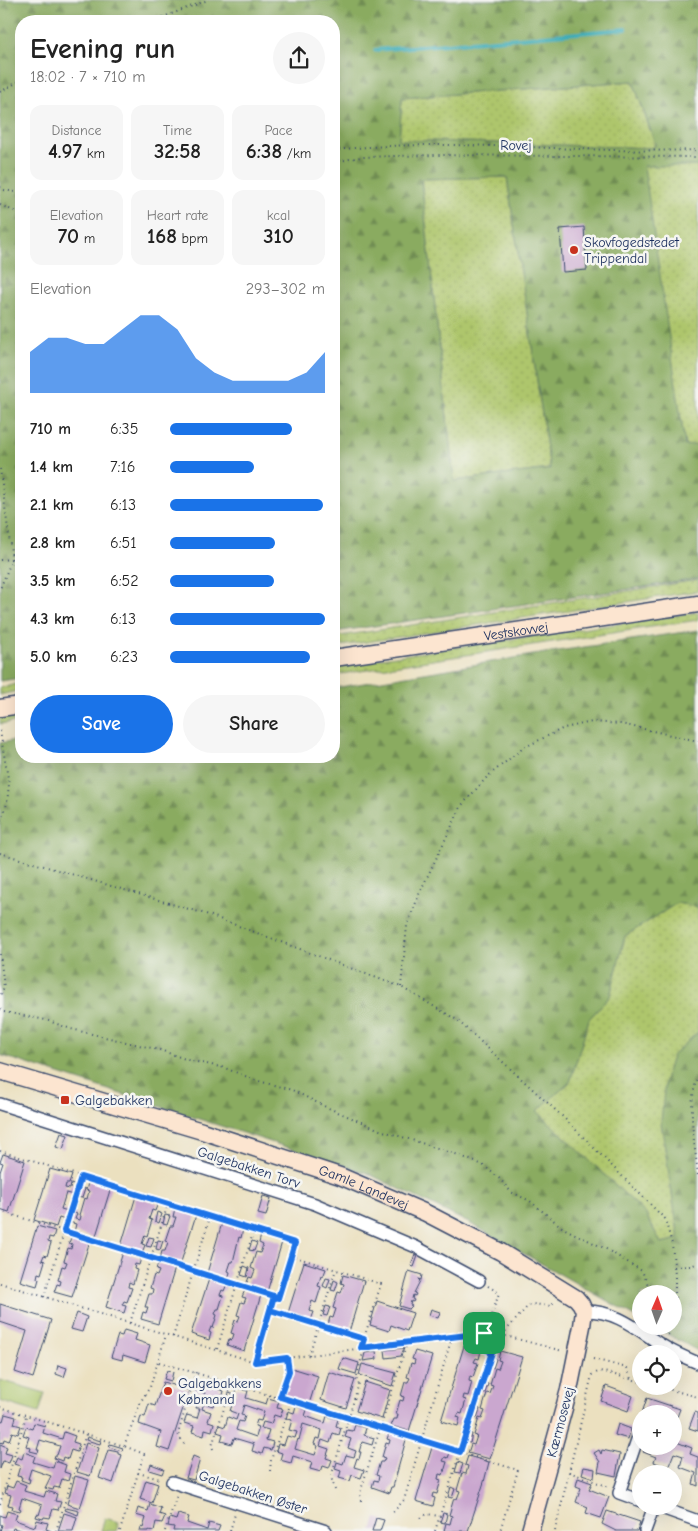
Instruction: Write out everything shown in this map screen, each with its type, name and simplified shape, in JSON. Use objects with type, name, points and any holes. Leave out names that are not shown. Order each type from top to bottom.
[{"type":"street","name":"Vestskovvej","points":[[340,657],[698,604]]},
{"type":"street","points":[[0,708],[15,706]]},
{"type":"street","name":"Gamle Landevej","points":[[0,1071],[202,1131],[340,1176],[426,1213],[501,1252],[563,1288],[576,1298],[584,1311]]},
{"type":"street","name":"Galgebakken Torv","points":[[0,1104],[315,1204],[416,1247],[480,1281]]},
{"type":"street","points":[[584,1311],[608,1313],[617,1317],[666,1347],[698,1363]]},
{"type":"street","name":"Kærmosevej","points":[[530,1531],[568,1390],[584,1311]]},
{"type":"street","points":[[632,1455],[619,1493],[632,1498]]},
{"type":"street","name":"Galgebakken Øster","points":[[176,1484],[326,1531]]},
{"type":"street","points":[[645,1531],[651,1515]]},
{"type":"street","points":[[681,1515],[698,1521]]},
{"type":"path","points":[[169,15],[208,0]]},
{"type":"path","points":[[0,92],[15,83]]},
{"type":"path","points":[[340,149],[385,145],[645,152],[698,150]]},
{"type":"path","name":"Rovej","points":[[340,161],[360,157],[435,155],[698,157]]},
{"type":"path","points":[[0,187],[4,190],[15,192]]},
{"type":"path","points":[[0,205],[15,211]]},
{"type":"path","points":[[0,469],[12,559]]},
{"type":"path","points":[[0,589],[12,559],[15,556]]},
{"type":"path","points":[[0,560],[12,559]]},
{"type":"path","points":[[401,987],[407,926],[420,892],[462,805],[488,776],[523,748],[564,728],[592,722],[621,724],[698,741]]},
{"type":"path","points":[[0,731],[9,784],[7,804],[0,822]]},
{"type":"path","points":[[0,853],[209,916],[401,987],[457,1020],[562,1116],[665,1219],[672,1244],[674,1285]]},
{"type":"path","points":[[0,954],[4,987],[0,997]]},
{"type":"path","points":[[0,1010],[46,1020],[71,1029],[225,1068],[255,1080],[292,1090],[380,1130],[483,1165],[500,1178],[511,1192],[530,1201],[563,1228],[606,1249],[642,1271],[648,1285]]},
{"type":"path","points":[[698,1075],[693,1090],[690,1110],[698,1176]]},
{"type":"path","points":[[0,1152],[295,1243],[278,1298],[0,1211]]},
{"type":"path","points":[[44,1297],[81,1177]]},
{"type":"path","points":[[130,1324],[168,1204]]},
{"type":"path","points":[[173,1337],[210,1217]]},
{"type":"path","points":[[216,1350],[254,1230]]},
{"type":"path","points":[[292,1256],[381,1284],[364,1339],[356,1379],[359,1383],[331,1477],[335,1490]]},
{"type":"path","points":[[674,1267],[690,1266],[698,1263]]},
{"type":"path","points":[[309,1355],[336,1269]]},
{"type":"path","points":[[480,1281],[499,1293],[491,1318],[490,1332]]},
{"type":"path","points":[[0,1283],[255,1362],[490,1332],[563,1351]]},
{"type":"path","points":[[502,1335],[524,1308],[532,1304],[551,1306],[563,1288]]},
{"type":"path","points":[[255,1362],[274,1296]]},
{"type":"path","points":[[270,1310],[364,1339]]},
{"type":"path","points":[[434,1531],[492,1352],[480,1347],[484,1333]]},
{"type":"path","points":[[124,1446],[141,1401],[150,1387],[166,1335]]},
{"type":"path","points":[[394,1512],[404,1500],[452,1337]]},
{"type":"path","points":[[361,1501],[360,1493],[408,1343]]},
{"type":"path","points":[[280,1397],[289,1371],[287,1358]]},
{"type":"path","points":[[592,1359],[627,1368],[630,1379]]},
{"type":"path","points":[[159,1362],[518,1470],[500,1531]]},
{"type":"path","points":[[555,1531],[592,1375],[600,1371],[630,1379]]},
{"type":"path","points":[[184,1444],[178,1434],[196,1372]]},
{"type":"path","points":[[213,1449],[212,1446],[232,1383]]},
{"type":"path","points":[[682,1393],[698,1397]]},
{"type":"path","points":[[270,1471],[271,1460],[291,1401]]},
{"type":"path","points":[[0,1407],[144,1454],[120,1531]]},
{"type":"path","points":[[0,1504],[26,1416]]},
{"type":"path","points":[[56,1531],[86,1434]]},
{"type":"path","points":[[569,1472],[620,1490]]},
{"type":"path","points":[[138,1473],[176,1484],[165,1531]]},
{"type":"path","points":[[230,1531],[238,1503]]},
{"type":"path","points":[[422,1518],[427,1514],[439,1516]]},
{"type":"green space","points":[[0,0],[698,0],[698,166],[644,166],[685,446],[698,444],[698,579],[340,631],[340,15],[15,15],[15,679],[0,681]],"holes":[[[633,81],[655,143],[653,148],[399,140],[402,98]],[[507,177],[550,469],[454,481],[421,179]]]},
{"type":"green space","points":[[633,81],[655,144],[653,148],[399,140],[402,98]]},
{"type":"green space","points":[[643,165],[698,166],[698,444],[685,447]]},
{"type":"green space","points":[[507,177],[550,469],[454,481],[421,179]]},
{"type":"green space","points":[[698,580],[698,591],[340,646],[340,636]]},
{"type":"green space","points":[[698,612],[698,620],[340,674],[340,664]]},
{"type":"green space","points":[[698,630],[698,907],[677,903],[625,936],[610,996],[589,1019],[570,1082],[537,1111],[645,1213],[661,1243],[679,1239],[661,1122],[665,1080],[672,1056],[698,1032],[698,1351],[669,1335],[682,1335],[682,1285],[632,1285],[632,1315],[475,1226],[367,1173],[0,1055],[0,743],[15,740],[15,763],[340,763],[340,687]]},
{"type":"green space","points":[[15,684],[15,691],[0,695],[0,688]]},
{"type":"green space","points":[[15,713],[15,722],[0,724],[0,715]]},
{"type":"green space","points":[[677,903],[698,907],[698,1032],[672,1056],[661,1122],[679,1239],[661,1243],[645,1213],[537,1111],[570,1082],[589,1019],[610,996],[625,936]]},
{"type":"green space","points":[[0,1380],[45,1393],[39,1413],[0,1401]]},
{"type":"green space","points":[[105,1518],[119,1522],[116,1531],[101,1531]]},
{"type":"building","name":"Skovfogedstedet Trippendal","points":[[584,227],[587,270],[563,272],[560,229]]},
{"type":"building","points":[[61,1133],[68,1135],[63,1149],[56,1147]]},
{"type":"building","points":[[3,1154],[25,1161],[9,1212],[0,1209],[0,1172],[3,1163],[0,1162]]},
{"type":"building","points":[[50,1169],[72,1175],[69,1184],[66,1184],[65,1188],[70,1189],[71,1184],[76,1186],[73,1195],[66,1193],[61,1209],[68,1211],[65,1220],[59,1218],[56,1227],[34,1220]]},
{"type":"building","points":[[89,1180],[111,1187],[95,1239],[74,1232],[76,1224],[69,1222],[72,1212],[77,1214],[75,1219],[80,1220],[81,1216],[79,1215],[84,1198],[87,1199],[89,1191],[86,1190]]},
{"type":"building","points":[[80,1187],[85,1189],[82,1198],[77,1197]]},
{"type":"building","points":[[136,1196],[158,1203],[155,1211],[152,1210],[149,1219],[152,1220],[147,1236],[145,1235],[142,1244],[145,1245],[142,1253],[121,1246]]},
{"type":"building","points":[[263,1196],[271,1198],[266,1216],[258,1214]]},
{"type":"building","points":[[175,1208],[196,1215],[180,1265],[160,1259],[162,1251],[165,1251],[168,1242],[165,1241],[170,1226],[173,1226],[176,1217],[173,1217]]},
{"type":"building","points":[[157,1212],[162,1214],[159,1223],[155,1221]]},
{"type":"building","points":[[165,1215],[170,1216],[167,1225],[163,1224]]},
{"type":"building","points":[[222,1223],[243,1229],[241,1238],[239,1237],[233,1262],[231,1262],[228,1271],[230,1272],[228,1280],[207,1273]]},
{"type":"building","points":[[37,1226],[55,1231],[53,1238],[49,1237],[48,1242],[51,1243],[47,1256],[44,1255],[42,1260],[45,1261],[41,1274],[38,1273],[37,1286],[20,1281]]},
{"type":"building","points":[[72,1235],[90,1241],[72,1297],[54,1292],[57,1284],[60,1285],[61,1281],[58,1280],[62,1266],[65,1267],[67,1262],[64,1261],[68,1248],[71,1249],[72,1244],[69,1243]]},
{"type":"building","points":[[261,1235],[282,1242],[267,1292],[246,1285],[249,1277],[252,1278],[255,1270],[251,1268],[256,1252],[260,1253],[263,1245],[259,1243]]},
{"type":"building","points":[[149,1237],[154,1238],[151,1247],[146,1246]]},
{"type":"building","points":[[158,1240],[163,1241],[160,1250],[156,1249]]},
{"type":"building","points":[[252,1241],[257,1243],[254,1251],[249,1250]]},
{"type":"building","points":[[416,1251],[419,1253],[414,1267],[411,1266]]},
{"type":"building","points":[[123,1252],[141,1258],[139,1265],[135,1264],[134,1269],[137,1270],[133,1284],[129,1282],[128,1287],[132,1288],[127,1302],[124,1301],[122,1305],[126,1306],[124,1313],[106,1307]]},
{"type":"building","points":[[304,1262],[326,1269],[323,1277],[321,1276],[318,1286],[321,1287],[316,1303],[312,1301],[309,1311],[314,1312],[311,1320],[288,1313]]},
{"type":"building","points":[[158,1263],[175,1268],[158,1324],[141,1319],[143,1312],[146,1313],[148,1307],[145,1307],[149,1294],[152,1294],[153,1289],[150,1288],[154,1275],[157,1276],[159,1271],[156,1270]]},
{"type":"building","points":[[244,1266],[249,1268],[247,1277],[241,1275]]},
{"type":"building","points":[[409,1271],[422,1275],[421,1280],[418,1279],[420,1281],[414,1293],[416,1294],[415,1296],[413,1295],[412,1299],[414,1300],[413,1302],[411,1301],[410,1305],[412,1306],[409,1309],[399,1306]]},
{"type":"building","points":[[343,1275],[364,1281],[349,1332],[328,1325],[330,1317],[333,1318],[336,1309],[333,1308],[338,1292],[341,1293],[344,1284],[341,1283]]},
{"type":"building","points":[[326,1278],[330,1279],[327,1288],[323,1286]]},
{"type":"building","points":[[209,1279],[227,1284],[220,1295],[223,1296],[219,1309],[217,1309],[215,1314],[217,1315],[213,1328],[211,1327],[209,1332],[211,1333],[209,1340],[191,1334]]},
{"type":"building","points":[[334,1280],[338,1282],[335,1291],[331,1290]]},
{"type":"building","points":[[245,1290],[261,1295],[244,1351],[227,1345],[229,1339],[232,1340],[234,1334],[231,1333],[235,1320],[238,1321],[240,1316],[237,1315],[241,1302],[244,1303],[246,1298],[242,1297]]},
{"type":"building","points":[[377,1301],[413,1313],[407,1331],[391,1325],[389,1331],[370,1325]]},
{"type":"building","points":[[0,1304],[51,1320],[33,1378],[15,1372],[27,1331],[0,1322]]},
{"type":"building","points":[[326,1306],[330,1307],[327,1316],[323,1315]]},
{"type":"building","points":[[431,1309],[440,1312],[438,1318],[429,1315]]},
{"type":"building","points":[[77,1313],[87,1317],[82,1332],[71,1329]]},
{"type":"building","points":[[124,1330],[137,1334],[135,1340],[150,1345],[145,1362],[123,1355],[122,1360],[111,1357],[118,1335],[122,1336]]},
{"type":"building","points":[[464,1346],[481,1351],[479,1359],[476,1358],[474,1362],[478,1363],[473,1377],[470,1376],[469,1381],[472,1382],[468,1396],[464,1395],[463,1399],[466,1400],[462,1414],[459,1413],[457,1417],[460,1418],[458,1426],[441,1421]]},
{"type":"building","points":[[404,1348],[401,1356],[386,1358],[385,1350]]},
{"type":"building","points":[[376,1351],[377,1359],[363,1361],[365,1353]]},
{"type":"building","points":[[415,1351],[432,1356],[409,1431],[391,1426],[394,1419],[397,1419],[398,1414],[396,1414],[400,1400],[403,1401],[404,1397],[401,1396],[405,1382],[408,1382],[410,1378],[407,1377],[411,1363],[414,1364],[415,1360],[412,1359]]},
{"type":"building","points":[[500,1351],[522,1357],[490,1459],[468,1453],[471,1444],[474,1445],[477,1436],[474,1435],[479,1418],[482,1419],[485,1411],[482,1410],[487,1393],[490,1394],[493,1386],[490,1385],[495,1368],[498,1369],[501,1361],[498,1360]]},
{"type":"building","points":[[491,1357],[496,1359],[493,1368],[488,1366]]},
{"type":"building","points":[[343,1358],[359,1363],[356,1374],[339,1369]]},
{"type":"building","points":[[362,1364],[396,1373],[392,1386],[359,1375]]},
{"type":"building","points":[[58,1365],[67,1368],[64,1377],[56,1374]]},
{"type":"building","points":[[292,1368],[318,1376],[309,1404],[283,1396]]},
{"type":"building","points":[[167,1370],[173,1372],[171,1381],[164,1379]]},
{"type":"building","points":[[329,1372],[355,1380],[346,1408],[321,1400]]},
{"type":"building","points":[[209,1379],[220,1382],[218,1389],[224,1391],[222,1399],[216,1397],[213,1406],[204,1403],[202,1409],[211,1412],[208,1421],[214,1423],[212,1431],[205,1429],[204,1436],[192,1432],[194,1426],[184,1423],[187,1415],[197,1418],[200,1408],[196,1408],[198,1401],[202,1403],[205,1393],[194,1390],[197,1382],[207,1385]]},
{"type":"building","points":[[163,1382],[189,1390],[169,1451],[157,1447],[161,1432],[139,1424],[141,1416],[145,1417],[149,1404],[155,1406]]},
{"type":"building","points":[[365,1382],[390,1390],[382,1419],[356,1411]]},
{"type":"building","points":[[484,1382],[488,1384],[485,1393],[481,1392]]},
{"type":"building","points":[[606,1386],[633,1396],[628,1411],[601,1401]]},
{"type":"building","points":[[237,1388],[248,1391],[246,1398],[266,1404],[268,1398],[279,1401],[277,1408],[283,1409],[280,1417],[274,1415],[271,1424],[263,1422],[261,1428],[269,1430],[266,1440],[273,1442],[271,1450],[264,1448],[262,1454],[252,1451],[254,1444],[234,1438],[232,1444],[221,1441],[223,1434],[217,1432],[219,1425],[225,1427],[228,1417],[236,1420],[238,1414],[230,1411],[233,1402],[227,1400],[229,1393],[235,1395]],"holes":[[[244,1405],[264,1412],[261,1421],[257,1420],[255,1426],[259,1427],[256,1437],[236,1430],[239,1421],[243,1422],[245,1416],[241,1415]]]},
{"type":"building","points":[[647,1398],[668,1405],[645,1405]]},
{"type":"building","points":[[296,1406],[307,1410],[305,1416],[325,1423],[327,1416],[338,1419],[336,1426],[341,1428],[339,1435],[333,1433],[330,1443],[322,1440],[320,1446],[329,1449],[326,1458],[332,1460],[329,1468],[323,1466],[321,1472],[310,1469],[312,1462],[293,1456],[291,1463],[280,1460],[282,1453],[276,1451],[278,1444],[284,1445],[287,1436],[295,1438],[297,1432],[289,1430],[292,1420],[286,1419],[288,1411],[294,1413]],"holes":[[[303,1424],[322,1430],[320,1439],[316,1438],[314,1444],[318,1446],[315,1455],[295,1449]]]},
{"type":"building","points":[[475,1407],[480,1409],[477,1418],[473,1417]]},
{"type":"building","points":[[695,1412],[698,1413],[698,1431],[689,1428]]},
{"type":"building","points":[[5,1414],[16,1417],[14,1424],[21,1426],[18,1434],[12,1432],[9,1441],[4,1439],[3,1443],[0,1442],[0,1420],[3,1421]]},
{"type":"building","points":[[34,1423],[45,1426],[43,1433],[62,1439],[64,1432],[75,1436],[73,1442],[79,1444],[77,1452],[71,1450],[68,1459],[63,1457],[62,1461],[54,1458],[60,1446],[40,1440],[38,1453],[30,1451],[31,1448],[26,1446],[29,1437],[23,1435],[26,1427],[32,1429]]},
{"type":"building","points":[[618,1424],[631,1429],[628,1439],[615,1435]]},
{"type":"building","points":[[355,1425],[366,1428],[364,1435],[374,1438],[372,1445],[362,1442],[359,1459],[357,1458],[354,1467],[364,1470],[361,1478],[352,1475],[350,1481],[339,1478],[341,1471],[335,1469],[337,1462],[343,1464],[346,1455],[354,1457],[356,1451],[348,1448],[351,1439],[345,1437],[347,1430],[353,1431]]},
{"type":"building","points":[[390,1431],[407,1436],[393,1487],[391,1487],[389,1493],[372,1487],[374,1480],[378,1481],[379,1476],[376,1475],[380,1462],[383,1462],[385,1458],[382,1457],[386,1443],[389,1444],[390,1440],[387,1439]]},
{"type":"building","points":[[468,1433],[472,1434],[470,1443],[465,1442]]},
{"type":"building","points":[[87,1437],[101,1441],[100,1444],[86,1440]]},
{"type":"building","points":[[86,1443],[99,1448],[90,1476],[77,1472]]},
{"type":"building","points":[[0,1444],[7,1447],[5,1453],[12,1455],[9,1463],[3,1461],[0,1469]]},
{"type":"building","points":[[110,1444],[123,1448],[122,1451],[109,1447]]},
{"type":"building","points":[[433,1444],[451,1450],[448,1458],[445,1457],[443,1461],[447,1462],[443,1475],[439,1474],[438,1479],[441,1480],[437,1494],[433,1493],[432,1497],[435,1498],[433,1506],[416,1501]]},
{"type":"building","points":[[682,1444],[692,1448],[690,1454],[698,1457],[698,1486],[693,1484],[696,1473],[682,1468],[681,1465],[683,1456],[680,1455],[682,1455]]},
{"type":"building","points":[[108,1450],[122,1455],[113,1483],[99,1478]]},
{"type":"building","points":[[599,1450],[601,1454],[602,1450],[620,1454],[616,1476],[598,1472],[600,1462],[594,1453]]},
{"type":"building","points":[[24,1452],[35,1456],[33,1462],[53,1468],[55,1461],[66,1465],[64,1472],[70,1474],[68,1481],[62,1479],[59,1488],[54,1487],[53,1490],[45,1488],[51,1476],[31,1469],[28,1479],[30,1479],[29,1483],[21,1480],[22,1477],[17,1476],[20,1466],[14,1464],[17,1457],[22,1459]]},
{"type":"building","points":[[651,1455],[673,1455],[669,1465],[661,1465],[654,1462],[656,1457]]},
{"type":"building","points":[[193,1456],[200,1459],[194,1480],[186,1478]]},
{"type":"building","points":[[468,1456],[489,1462],[484,1482],[468,1531],[444,1531],[446,1523],[450,1524],[452,1516],[449,1515],[454,1498],[457,1499],[460,1491],[457,1490],[462,1473],[466,1474],[468,1466],[465,1465]]},
{"type":"building","points":[[458,1462],[463,1464],[460,1473],[455,1472]]},
{"type":"building","points":[[151,1464],[164,1469],[162,1474],[149,1470]]},
{"type":"building","points":[[584,1467],[595,1469],[594,1478],[582,1474]]},
{"type":"building","points":[[75,1476],[89,1480],[80,1508],[67,1504]]},
{"type":"building","points":[[578,1478],[592,1483],[589,1489],[609,1497],[601,1518],[586,1513],[588,1507],[576,1502],[581,1488],[576,1486]]},
{"type":"building","points":[[146,1480],[158,1484],[152,1503],[140,1499]]},
{"type":"building","points":[[16,1481],[26,1485],[24,1491],[44,1497],[46,1491],[57,1494],[55,1501],[61,1502],[58,1510],[53,1509],[50,1518],[36,1517],[37,1514],[39,1515],[42,1505],[22,1498],[20,1511],[12,1509],[13,1506],[8,1505],[11,1495],[5,1493],[7,1486],[13,1488]]},
{"type":"building","points":[[451,1487],[455,1489],[452,1498],[448,1497]]},
{"type":"building","points":[[150,1504],[161,1508],[159,1514],[165,1516],[162,1523],[156,1522],[154,1531],[140,1531],[146,1518],[136,1515],[138,1508],[148,1511]]},
{"type":"building","points":[[66,1508],[79,1511],[78,1515],[65,1510]]},
{"type":"building","points":[[7,1511],[17,1514],[15,1520],[35,1527],[37,1520],[48,1523],[46,1529],[51,1531],[24,1531],[13,1528],[12,1531],[0,1531],[2,1525],[0,1524],[0,1515],[5,1517]]},
{"type":"building","points":[[607,1511],[640,1522],[637,1531],[616,1531],[602,1524]]},
{"type":"building","points":[[64,1513],[77,1517],[73,1531],[58,1531]]},
{"type":"building","points":[[443,1513],[447,1514],[445,1523],[440,1522]]},
{"type":"building","points":[[178,1514],[189,1517],[187,1523],[207,1530],[209,1523],[220,1526],[218,1531],[173,1531],[174,1527],[168,1526],[170,1518],[176,1520]]},
{"type":"building","points":[[376,1518],[384,1520],[380,1531],[372,1531]]},
{"type":"waterway","points":[[375,50],[626,29]]},
{"type":"place","name":"Skovfogedstedet Trippendal","points":[[574,250]]},
{"type":"place","name":"Galgebakken","points":[[65,1100]]},
{"type":"place","name":"Galgebakkens Købmand","points":[[168,1391]]},
{"type":"route","points":[[484,1333],[361,1348],[364,1339],[270,1310],[274,1296],[64,1231],[81,1177],[295,1243],[278,1298],[274,1296],[255,1362],[287,1358],[289,1371],[280,1397],[460,1452],[492,1352],[480,1347],[484,1333]]}]
